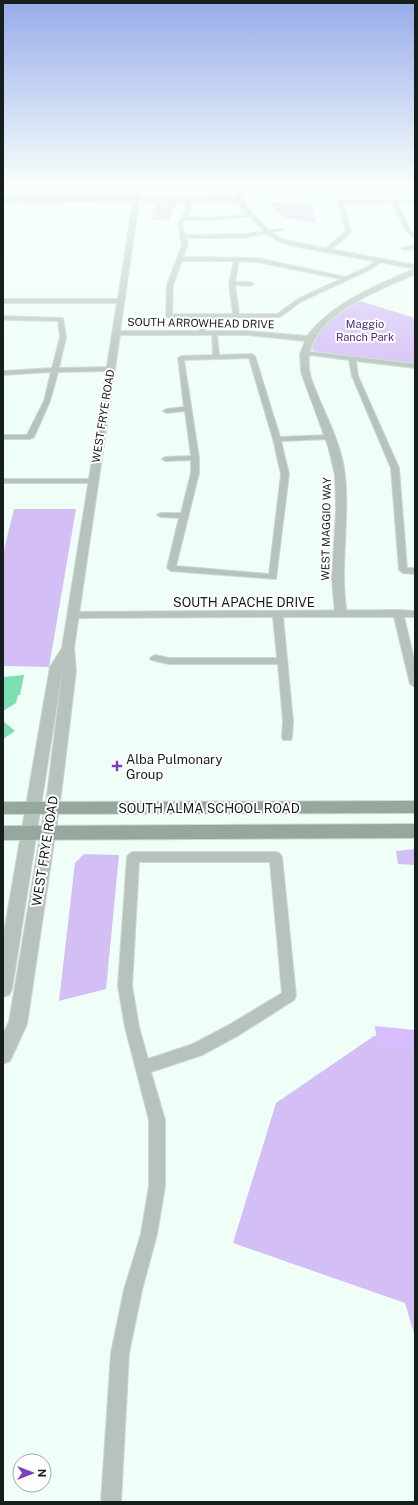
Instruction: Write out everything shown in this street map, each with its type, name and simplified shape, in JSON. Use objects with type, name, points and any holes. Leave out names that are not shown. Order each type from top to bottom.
[{"type":"main road","name":"SOUTH ALMA SCHOOL ROAD","points":[[3,808],[415,807]]},
{"type":"main road","name":"SOUTH ALMA SCHOOL ROAD","points":[[3,833],[415,831]]},
{"type":"street","name":"WEST FRYE ROAD","points":[[3,1050],[18,1024],[52,809],[70,671],[68,648],[128,254]]},
{"type":"street","points":[[181,254],[170,285],[169,316],[278,316],[300,300],[369,268],[381,260]]},
{"type":"street","points":[[350,254],[415,268]]},
{"type":"street","points":[[179,258],[237,258],[257,260],[346,278]]},
{"type":"street","points":[[236,316],[231,293],[237,258]]},
{"type":"street","name":"WEST MAGGIO WAY","points":[[341,614],[336,595],[340,479],[338,464],[306,375],[304,353],[310,339],[333,313],[349,303],[415,271]]},
{"type":"street","points":[[232,283],[251,284]]},
{"type":"street","name":"SOUTH ARROWHEAD DRIVE","points":[[3,301],[121,301]]},
{"type":"street","points":[[202,333],[203,316]]},
{"type":"street","points":[[3,318],[61,319],[63,336],[47,401],[30,437],[3,437]]},
{"type":"street","name":"SOUTH ARROWHEAD DRIVE","points":[[116,333],[247,333],[310,339]]},
{"type":"street","points":[[214,333],[216,357]]},
{"type":"street","points":[[304,353],[415,366]]},
{"type":"street","points":[[252,356],[277,439],[285,474],[273,577],[171,568],[195,473],[195,458],[181,358],[216,357],[252,356]]},
{"type":"street","points":[[352,359],[355,376],[395,468],[403,570],[415,571]]},
{"type":"street","points":[[3,373],[110,371]]},
{"type":"street","points":[[168,411],[187,409]]},
{"type":"street","points":[[277,439],[329,437]]},
{"type":"street","points":[[166,459],[195,458]]},
{"type":"street","points":[[3,481],[93,481]]},
{"type":"street","points":[[161,515],[184,516]]},
{"type":"street","points":[[398,614],[415,684]]},
{"type":"street","name":"SOUTH APACHE DRIVE","points":[[73,615],[415,614]]},
{"type":"street","points":[[278,615],[288,721],[287,737]]},
{"type":"street","name":"WEST FRYE ROAD","points":[[3,989],[56,667],[68,648]]},
{"type":"street","points":[[155,658],[169,661],[282,661]]},
{"type":"street","points":[[113,1500],[120,1353],[133,1290],[149,1234],[157,1186],[157,1120],[143,1068],[132,1027],[125,986],[133,857],[276,857],[289,996],[234,1030],[197,1050],[143,1068]]},
{"type":"green space","name":"Maggio Ranch Park","points":[[360,301],[415,318],[415,364],[312,350],[315,341],[324,327],[337,315]]},
{"type":"green space","points":[[14,509],[76,509],[49,667],[3,666],[3,554]]},
{"type":"green space","points":[[415,849],[415,865],[398,864],[396,851]]},
{"type":"green space","points":[[84,854],[119,855],[106,989],[59,1001],[75,863]]},
{"type":"green space","points":[[374,1036],[415,1036],[415,1337],[405,1303],[233,1243],[276,1103]]},
{"type":"shaded area","points":[[375,1026],[415,1030],[415,1049],[377,1044]]},
{"type":"building","points":[[24,675],[20,695],[18,695],[16,703],[3,711],[3,677]]},
{"type":"building","points":[[3,721],[15,731],[3,739]]},
{"type":"place","name":"Alba Pulmonary Group","points":[[117,766]]}]
